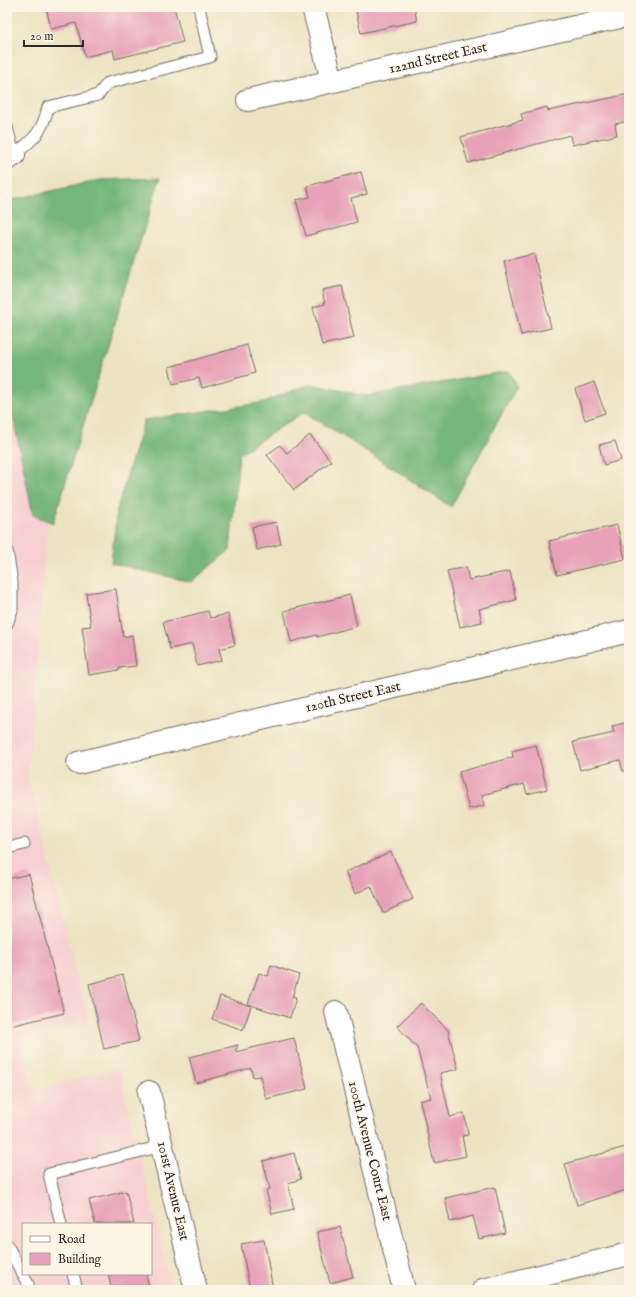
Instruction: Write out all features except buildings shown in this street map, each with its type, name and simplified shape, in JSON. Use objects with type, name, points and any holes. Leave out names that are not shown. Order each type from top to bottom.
[{"type":"street","points":[[313,7],[332,82]]},
{"type":"street","name":"122nd Street East","points":[[248,100],[629,15]]},
{"type":"street","name":"120th Street East","points":[[78,763],[629,631]]},
{"type":"street","name":"100th Avenue Court East","points":[[336,1012],[404,1290]]},
{"type":"street","name":"101st Avenue East","points":[[149,1092],[196,1290]]},
{"type":"street","points":[[483,1290],[629,1254]]},
{"type":"lane","points":[[10,157],[34,139],[41,130],[48,107],[98,95],[108,83],[210,57],[199,7]]},
{"type":"lane","points":[[7,127],[10,157]]},
{"type":"lane","points":[[7,551],[12,582],[12,610],[7,624]]},
{"type":"lane","points":[[7,848],[24,844]]},
{"type":"lane","points":[[61,1223],[49,1174],[162,1146]]},
{"type":"lane","points":[[7,1245],[22,1273]]},
{"type":"lane","points":[[23,1275],[28,1284],[28,1290]]},
{"type":"lane","points":[[73,1275],[77,1290]]},
{"type":"shaded area","points":[[7,311],[52,467],[28,775],[88,1022],[20,1038],[33,1090],[119,1069],[172,1290],[7,1290]]},
{"type":"green space","points":[[160,178],[53,523],[33,515],[7,387],[7,201],[100,180]]},
{"type":"green space","points":[[509,371],[517,386],[451,507],[304,412],[239,454],[230,550],[191,582],[111,563],[117,509],[144,420],[261,403],[311,384],[366,396]]}]
